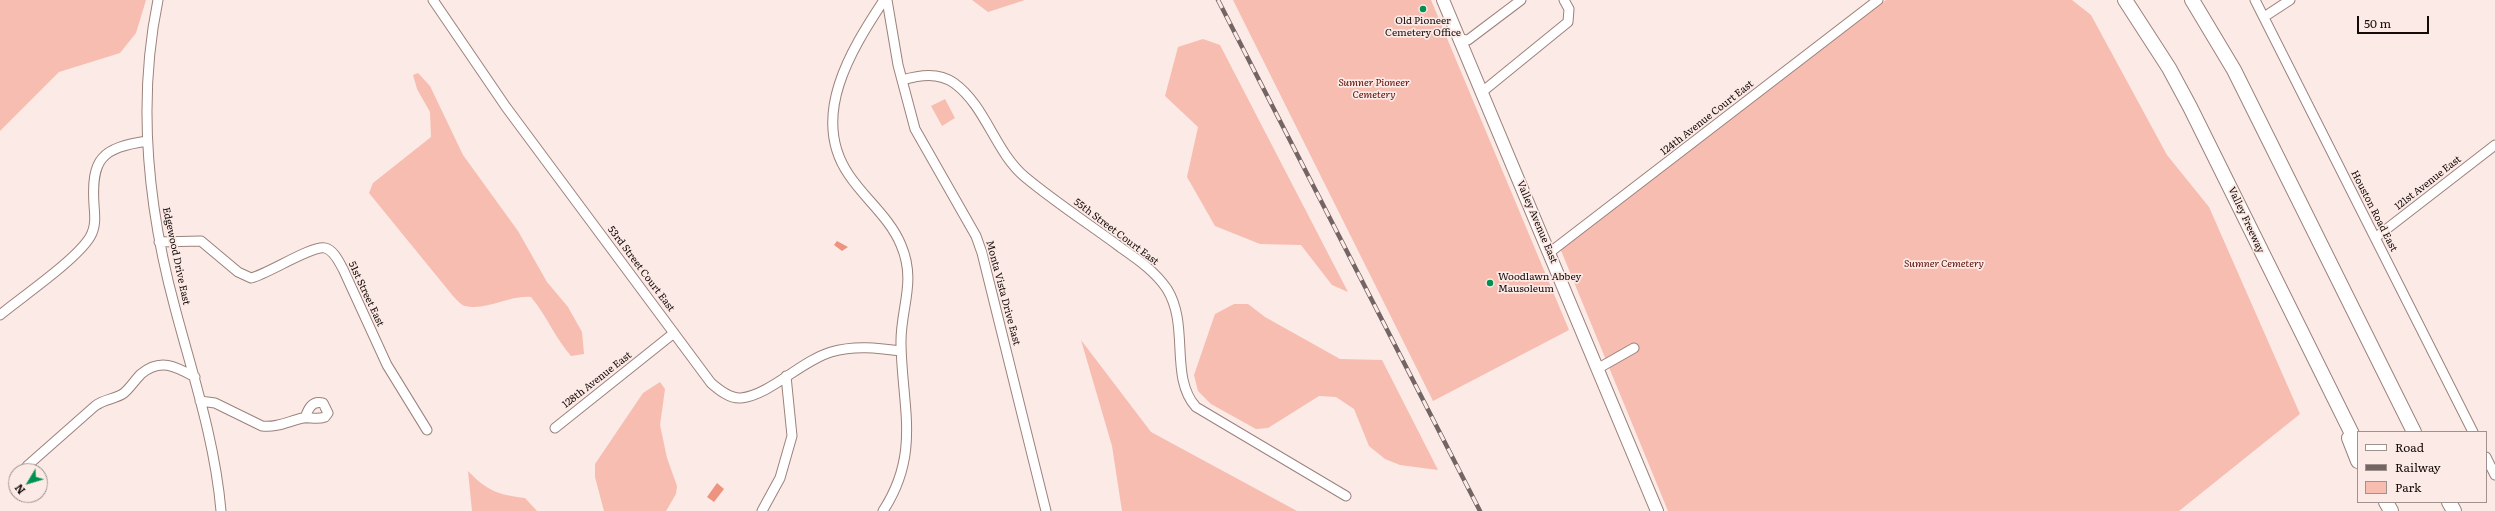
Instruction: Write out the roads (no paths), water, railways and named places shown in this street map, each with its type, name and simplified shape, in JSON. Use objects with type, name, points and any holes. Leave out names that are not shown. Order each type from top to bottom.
[{"type":"highway","name":"Valley Freeway","points":[[2125,0],[2161,56],[2190,107],[2357,444]]},
{"type":"highway","points":[[2192,0],[2234,70],[2414,431]]},
{"type":"highway","points":[[2335,400],[2357,458]]},
{"type":"main road","name":"Valley Avenue East","points":[[1443,0],[1657,511]]},
{"type":"street","name":"Edgewood Drive East","points":[[158,0],[149,68],[147,141],[160,242],[174,307],[195,377],[217,469],[221,511]]},
{"type":"street","name":"53rd Street Court East","points":[[433,0],[506,107],[711,383],[730,396],[741,398],[754,394],[804,364],[832,351],[866,346],[901,351]]},
{"type":"street","points":[[883,511],[901,477],[907,442],[901,351],[908,282],[904,252],[890,226],[848,175],[835,142],[833,129],[838,88],[847,61],[886,0]]},
{"type":"street","name":"Monta Vista Drive East","points":[[886,0],[902,80],[915,128],[976,236],[982,253],[1046,511]]},
{"type":"street","points":[[1459,39],[1468,40],[1521,0]]},
{"type":"street","points":[[1482,92],[1568,22],[1569,9],[1564,0]]},
{"type":"street","name":"124th Avenue Court East","points":[[1549,253],[1878,0]]},
{"type":"street","name":"Houston Road East","points":[[2255,0],[2472,431]]},
{"type":"street","points":[[2264,17],[2290,0]]},
{"type":"street","name":"55th Street Court East","points":[[902,80],[929,75],[955,83],[972,103],[1024,177],[1141,263],[1160,280],[1177,311],[1185,391],[1196,406],[1346,496]]},
{"type":"street","points":[[0,315],[74,255],[90,236],[95,221],[93,188],[95,171],[104,156],[117,146],[147,141]]},
{"type":"street","name":"121st Avenue East","points":[[2375,238],[2495,145]]},
{"type":"street","name":"51st Street East","points":[[160,242],[201,241],[238,272],[251,278],[308,252],[320,248],[328,249],[337,258],[343,269],[387,365],[427,430]]},
{"type":"street","name":"128th Avenue East","points":[[555,428],[674,333]]},
{"type":"street","points":[[1597,369],[1634,348]]},
{"type":"street","points":[[30,463],[95,406],[103,400],[124,392],[142,374],[155,365],[164,364],[195,377]]},
{"type":"street","points":[[762,511],[780,478],[792,436],[786,376]]},
{"type":"street","points":[[200,401],[215,403],[262,426],[276,426],[305,418]]},
{"type":"street","points":[[2487,459],[2495,475]]},
{"type":"railway","points":[[1218,0],[1480,511]]},
{"type":"place","name":"Old Pioneer Cemetery Office","points":[[1423,9]]},
{"type":"place","name":"Woodlawn Abbey Mausoleum","points":[[1490,283]]},
{"type":"park label","name":"Sumner Pioneer Cemetery","points":[[1374,88]]},
{"type":"park label","name":"Sumner Cemetery","points":[[1944,264]]}]
